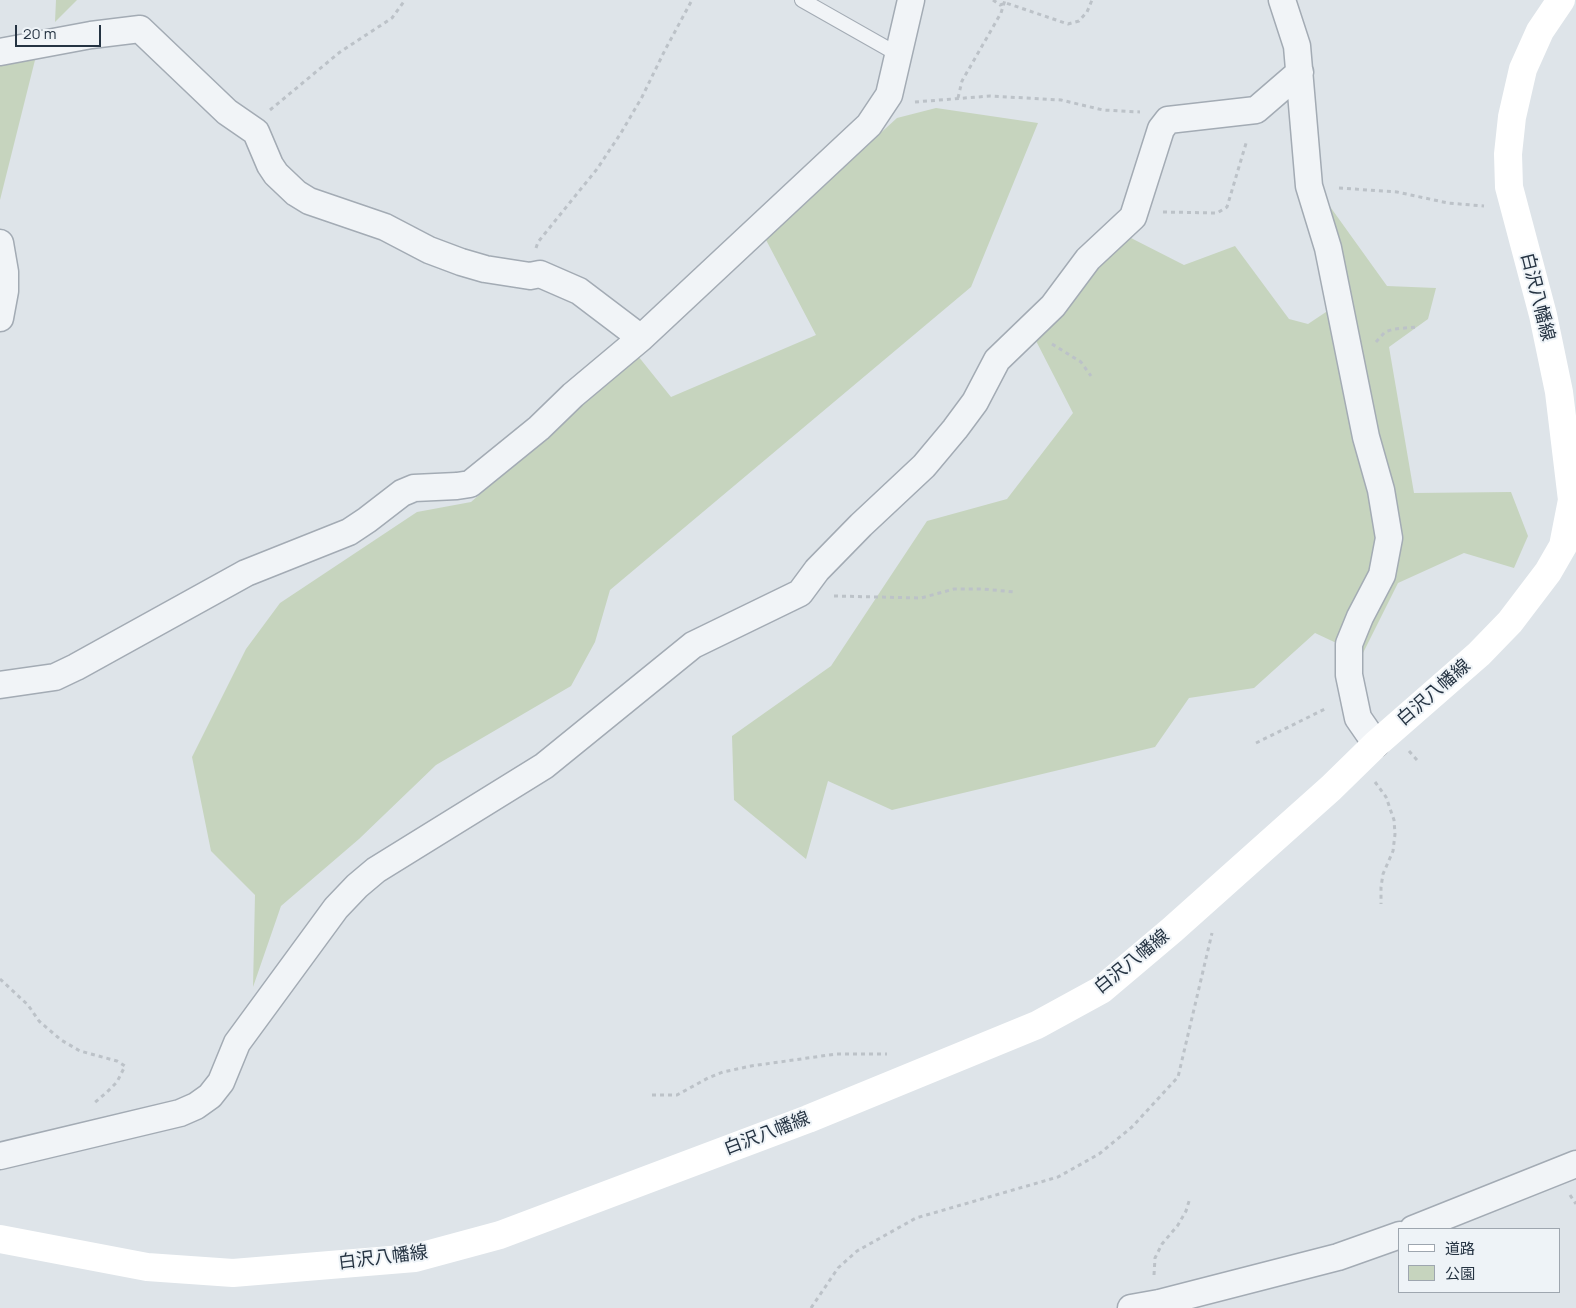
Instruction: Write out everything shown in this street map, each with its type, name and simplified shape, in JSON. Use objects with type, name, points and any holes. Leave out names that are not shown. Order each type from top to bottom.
[{"type":"main road","name":"白沢八幡線","points":[[0,1239],[147,1267],[233,1272],[415,1258],[500,1235],[808,1119],[1037,1025],[1101,990],[1331,788],[1368,752],[1479,654],[1510,622],[1548,572],[1563,546],[1572,500],[1559,392],[1543,315],[1509,187],[1508,154],[1512,117],[1524,70],[1540,30],[1561,0]]},
{"type":"street","points":[[0,685],[55,677],[162,621],[246,573],[349,532],[408,490],[470,484],[539,428],[573,395],[641,338],[869,125],[889,95],[911,0]]},
{"type":"street","points":[[1282,0],[1297,46],[1311,193],[1328,248],[1366,437],[1381,490],[1389,538],[1382,575],[1360,617],[1349,644],[1349,675],[1358,718],[1368,752]]},
{"type":"street","points":[[0,52],[91,35],[140,29],[227,112],[256,132],[270,165],[276,174],[296,193],[309,201],[384,227],[429,250],[461,262],[485,269],[530,276],[540,274],[579,291],[641,338]]},
{"type":"street","points":[[0,1156],[180,1113],[196,1106],[210,1096],[220,1082],[237,1043],[336,908],[357,886],[392,860],[544,766],[693,645],[800,593],[817,570],[861,525],[924,466],[975,402],[997,360],[1053,306],[1088,259],[1132,217],[1161,129],[1168,120],[1256,110],[1300,72]]},
{"type":"street","points":[[0,243],[5,272],[5,291],[0,318]]},
{"type":"street","points":[[1416,1228],[1576,1164]]},
{"type":"street","points":[[1132,1308],[1159,1303],[1338,1257],[1398,1236]]},
{"type":"lane","points":[[802,0],[898,55]]},
{"type":"path","points":[[249,128],[340,52],[392,18],[405,0]]},
{"type":"path","points":[[530,276],[533,253],[538,242],[597,169],[621,133],[642,97],[692,0]]},
{"type":"path","points":[[993,0],[1000,6],[1006,3],[1068,24],[1079,21],[1087,12],[1092,0]]},
{"type":"path","points":[[958,98],[962,80],[1001,13],[1005,0]]},
{"type":"path","points":[[885,100],[898,104],[990,96],[1061,100],[1103,110],[1152,112],[1168,120]]},
{"type":"path","points":[[1136,208],[1144,212],[1191,211],[1217,213],[1227,207],[1249,130],[1257,116],[1256,110]]},
{"type":"path","points":[[1311,193],[1338,188],[1397,192],[1448,203],[1515,209]]},
{"type":"path","points":[[1374,345],[1385,332],[1394,329],[1417,327]]},
{"type":"path","points":[[1028,330],[1081,362],[1091,376]]},
{"type":"path","points":[[800,593],[808,595],[921,598],[954,589],[1014,592]]},
{"type":"path","points":[[1256,743],[1324,709],[1355,702]]},
{"type":"path","points":[[1368,752],[1394,820],[1396,834],[1393,851],[1383,874],[1381,904]]},
{"type":"path","points":[[811,1308],[838,1268],[857,1251],[916,1218],[1058,1177],[1099,1154],[1132,1127],[1178,1077],[1216,916],[1208,897]]},
{"type":"path","points":[[0,979],[28,1005],[39,1021],[61,1040],[80,1051],[117,1061],[125,1066],[117,1082],[68,1125],[62,1140]]},
{"type":"path","points":[[652,1095],[677,1095],[723,1072],[752,1066],[836,1054],[889,1054]]},
{"type":"path","points":[[1159,1303],[1154,1276],[1155,1258],[1162,1244],[1178,1225],[1186,1211],[1190,1198]]},
{"type":"green space","points":[[56,0],[77,0],[55,22]]},
{"type":"green space","points":[[35,60],[0,200],[0,63]]},
{"type":"green space","points":[[936,108],[1038,123],[971,287],[610,590],[595,642],[571,686],[436,765],[359,839],[281,906],[253,987],[255,895],[211,851],[192,757],[246,649],[280,603],[417,512],[471,502],[638,356],[671,397],[816,335],[765,238],[897,118]]},
{"type":"green space","points":[[1326,201],[1387,286],[1436,288],[1428,319],[1389,347],[1414,493],[1511,492],[1528,536],[1514,568],[1464,553],[1398,583],[1362,655],[1315,633],[1254,688],[1189,698],[1155,747],[892,810],[828,781],[806,859],[734,800],[732,736],[831,666],[927,521],[1007,499],[1073,413],[1033,335],[1129,237],[1184,265],[1235,246],[1289,319],[1308,324],[1350,296]]}]
